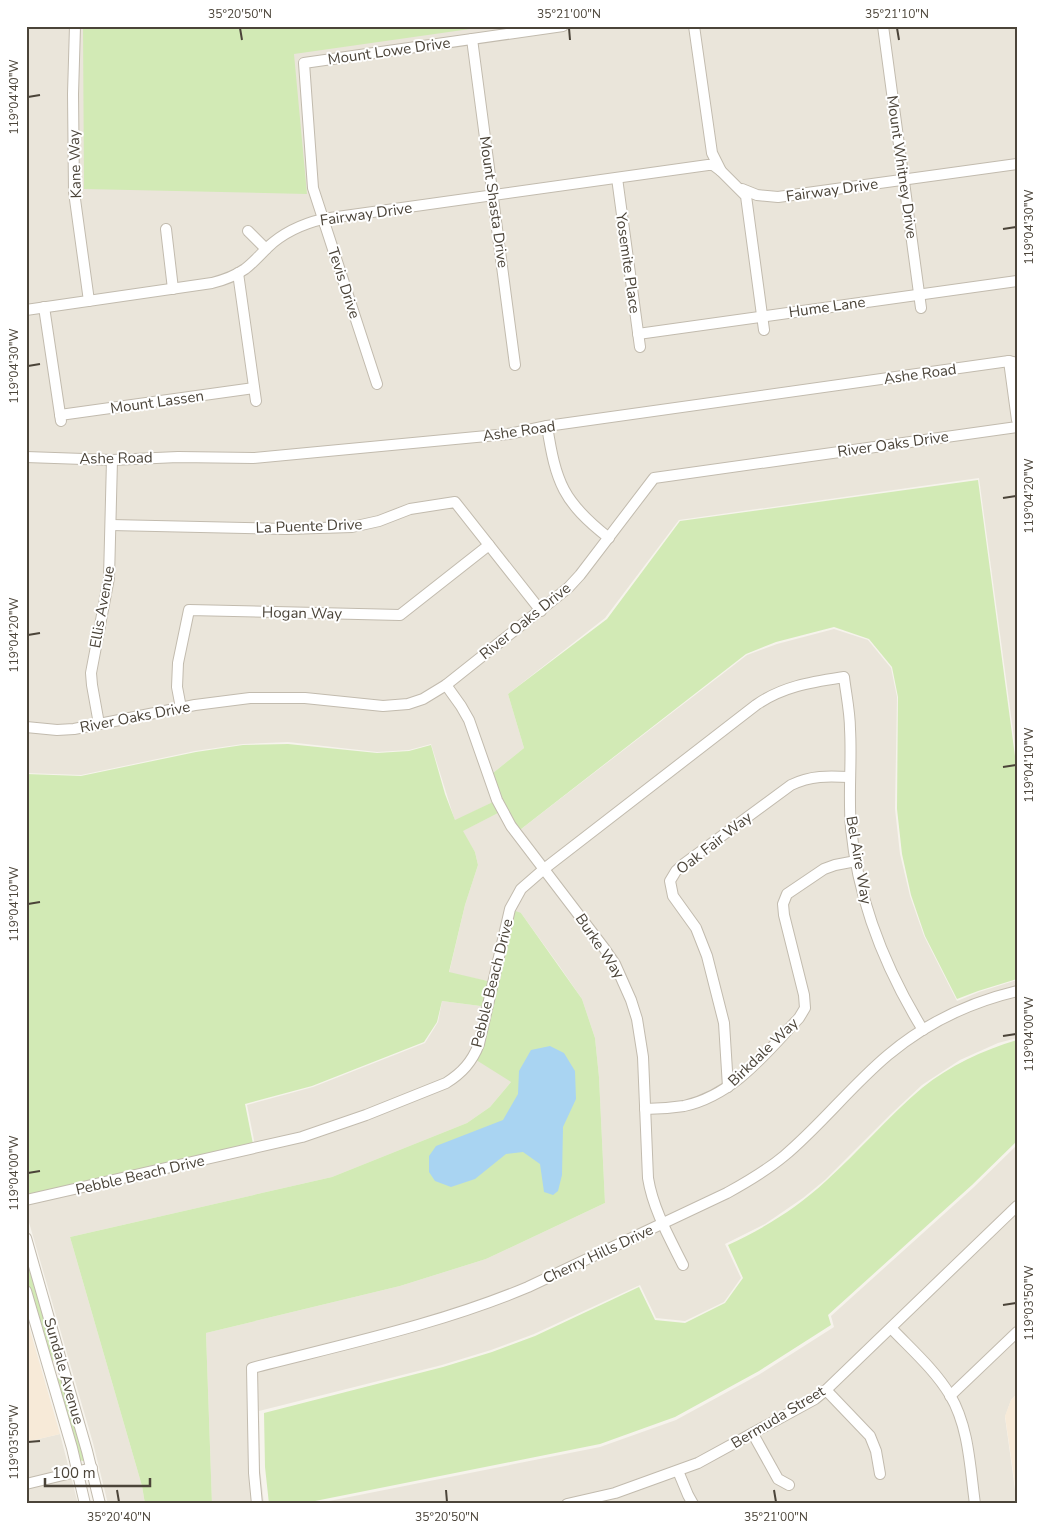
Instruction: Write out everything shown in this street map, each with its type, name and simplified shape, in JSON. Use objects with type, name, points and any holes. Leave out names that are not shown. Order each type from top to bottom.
[{"type":"street","name":"Kane Way","points":[[76,26],[73,94],[74,192],[89,301]]},
{"type":"street","name":"Mount Lowe Drive","points":[[304,63],[564,26]]},
{"type":"street","points":[[694,26],[710,143],[721,171],[746,196],[764,330]]},
{"type":"street","name":"Mount Whitney Drive","points":[[883,26],[921,308]]},
{"type":"street","name":"Mount Shasta Drive","points":[[472,39],[515,365]]},
{"type":"street","name":"Tevis Drive","points":[[304,63],[313,188],[377,384]]},
{"type":"street","name":"Fairway Drive","points":[[739,188],[757,195],[778,197],[1017,164]]},
{"type":"street","name":"Fairway Drive","points":[[26,310],[212,283],[238,273],[290,231],[324,219],[708,165],[721,171]]},
{"type":"street","name":"Yosemite Place","points":[[617,178],[640,347]]},
{"type":"street","points":[[166,229],[173,289]]},
{"type":"street","points":[[248,231],[266,249]]},
{"type":"street","points":[[238,273],[256,401]]},
{"type":"street","name":"Hume Lane","points":[[638,334],[1017,281]]},
{"type":"street","name":"Mount Lassen","points":[[44,307],[60,419],[254,388]]},
{"type":"street","points":[[1014,360],[1017,420]]},
{"type":"street","name":"Ashe Road","points":[[26,457],[112,460],[178,457],[253,458],[508,434],[547,426],[1014,360]]},
{"type":"street","points":[[547,426],[553,462],[563,489],[580,513],[609,538]]},
{"type":"street","name":"River Oaks Drive","points":[[26,726],[57,730],[99,724],[223,700],[278,697],[305,698],[374,706],[395,706],[423,699],[446,685],[568,588],[609,538],[654,478],[1017,427]]},
{"type":"street","name":"Ellis Avenue","points":[[99,724],[91,674],[109,578],[112,460]]},
{"type":"street","name":"La Puente Drive","points":[[111,525],[304,529],[352,527],[379,521],[410,509],[456,502],[541,611]]},
{"type":"street","name":"Hogan Way","points":[[181,708],[177,687],[178,663],[189,610],[400,615],[489,545]]},
{"type":"street","name":"Bel Aire Way","points":[[844,677],[850,730],[851,822],[856,861],[866,906],[880,949],[922,1030]]},
{"type":"street","name":"Pebble Beach Drive","points":[[26,1200],[302,1137],[366,1115],[446,1083],[454,1078],[469,1063],[479,1044],[512,904],[520,889],[763,700],[796,685],[844,677]]},
{"type":"street","name":"Burke Way","points":[[446,685],[469,720],[488,777],[502,811],[511,826],[604,948],[624,982],[641,1038],[648,1178],[654,1204],[683,1265]]},
{"type":"street","name":"Oak Fair Way","points":[[728,1087],[724,1023],[707,956],[696,928],[673,896],[670,881],[685,863],[791,784],[819,776],[850,777]]},
{"type":"street","name":"Birkdale Way","points":[[646,1110],[685,1105],[714,1095],[728,1087],[744,1074],[799,1018],[805,1008],[804,995],[783,904],[787,894],[824,869],[856,861]]},
{"type":"street","name":"Cherry Hills Drive","points":[[257,1504],[254,1473],[252,1368],[474,1309],[528,1287],[727,1194],[765,1170],[800,1142],[872,1069],[922,1030],[972,1005],[1017,990]]},
{"type":"street","name":"Bermuda Street","points":[[567,1504],[608,1500],[698,1463],[803,1406],[826,1390],[1017,1206]]},
{"type":"street","name":"Sundale Avenue","points":[[26,1238],[92,1468],[100,1504]]},
{"type":"street","name":"Sundale Avenue","points":[[26,1291],[78,1472],[85,1504]]},
{"type":"street","points":[[890,1328],[935,1374],[950,1396],[961,1420],[965,1436],[976,1504]]},
{"type":"street","points":[[950,1396],[1017,1332]]},
{"type":"street","points":[[826,1390],[870,1436],[876,1451],[880,1474]]},
{"type":"street","points":[[753,1434],[778,1479],[789,1485]]},
{"type":"street","points":[[26,1484],[92,1468]]},
{"type":"street","points":[[678,1471],[693,1504]]},
{"type":"shaded area","points":[[26,26],[1017,26],[1017,760],[979,478],[679,520],[605,618],[508,694],[524,748],[488,777],[497,800],[455,821],[431,744],[409,750],[377,752],[288,742],[243,744],[195,751],[81,775],[26,773]]},
{"type":"shaded area","points":[[834,629],[868,640],[891,668],[897,697],[895,809],[900,854],[910,896],[924,936],[957,1001],[1017,980],[1017,1038],[998,1043],[960,1060],[922,1085],[825,1180],[803,1198],[765,1224],[725,1244],[741,1278],[724,1302],[685,1321],[656,1318],[640,1285],[534,1334],[491,1350],[442,1365],[259,1411],[260,1468],[264,1504],[212,1504],[206,1333],[400,1286],[486,1259],[605,1203],[599,1077],[595,1038],[582,999],[521,913],[492,982],[449,973],[465,905],[478,865],[475,852],[462,831],[502,811],[516,833],[747,655],[777,644]]},
{"type":"shaded area","points":[[442,1001],[488,1007],[511,1082],[490,1107],[467,1123],[332,1177],[70,1237],[142,1486],[145,1504],[108,1504],[93,1443],[26,1212],[26,1199],[255,1145],[247,1105],[313,1087],[425,1043],[438,1022]]},
{"type":"shaded area","points":[[1017,1145],[1017,1394],[1011,1400],[1005,1417],[1017,1504],[314,1504],[600,1447],[676,1420],[760,1374],[834,1327],[831,1316],[974,1187]]},
{"type":"shaded area","points":[[26,1316],[60,1434],[26,1442]]},
{"type":"shaded area","points":[[1017,1394],[1017,1499],[1005,1416],[1011,1400]]},
{"type":"shaded area","points":[[60,1434],[78,1504],[26,1504],[26,1442]]},
{"type":"green space","points":[[83,26],[491,26],[294,54],[307,194],[84,189]]},
{"type":"green space","points":[[978,480],[1017,771],[1017,979],[957,999],[925,936],[911,895],[902,854],[897,809],[898,697],[892,667],[869,639],[834,627],[776,642],[746,654],[516,833],[502,811],[463,831],[475,852],[478,865],[465,905],[449,972],[492,982],[510,909],[521,913],[582,999],[595,1038],[599,1077],[605,1203],[486,1259],[400,1286],[206,1333],[212,1504],[145,1504],[142,1486],[70,1237],[332,1177],[467,1123],[490,1107],[511,1082],[473,1058],[488,1007],[442,1001],[437,1022],[424,1042],[312,1086],[245,1104],[253,1144],[26,1198],[26,774],[81,776],[196,752],[243,745],[288,744],[377,753],[409,751],[431,745],[445,794],[455,820],[497,800],[488,777],[524,748],[508,694],[607,619],[680,521]]},
{"type":"green space","points":[[1017,1040],[1017,1141],[972,1185],[828,1315],[831,1325],[759,1371],[675,1417],[600,1444],[300,1504],[269,1504],[265,1467],[264,1413],[443,1367],[492,1352],[535,1336],[639,1287],[655,1320],[685,1323],[725,1303],[743,1278],[728,1245],[779,1217],[815,1191],[897,1111],[932,1080],[967,1060]]},
{"type":"green space","points":[[26,1256],[56,1357],[53,1361],[50,1359],[26,1279]]},
{"type":"green space","points":[[62,1378],[83,1461],[79,1460],[56,1380]]},
{"type":"water","points":[[550,1046],[564,1053],[575,1071],[576,1099],[563,1127],[562,1175],[558,1191],[553,1195],[544,1192],[540,1164],[523,1152],[506,1154],[475,1179],[451,1187],[435,1181],[429,1172],[429,1156],[436,1146],[503,1120],[518,1094],[519,1071],[531,1050]]}]
